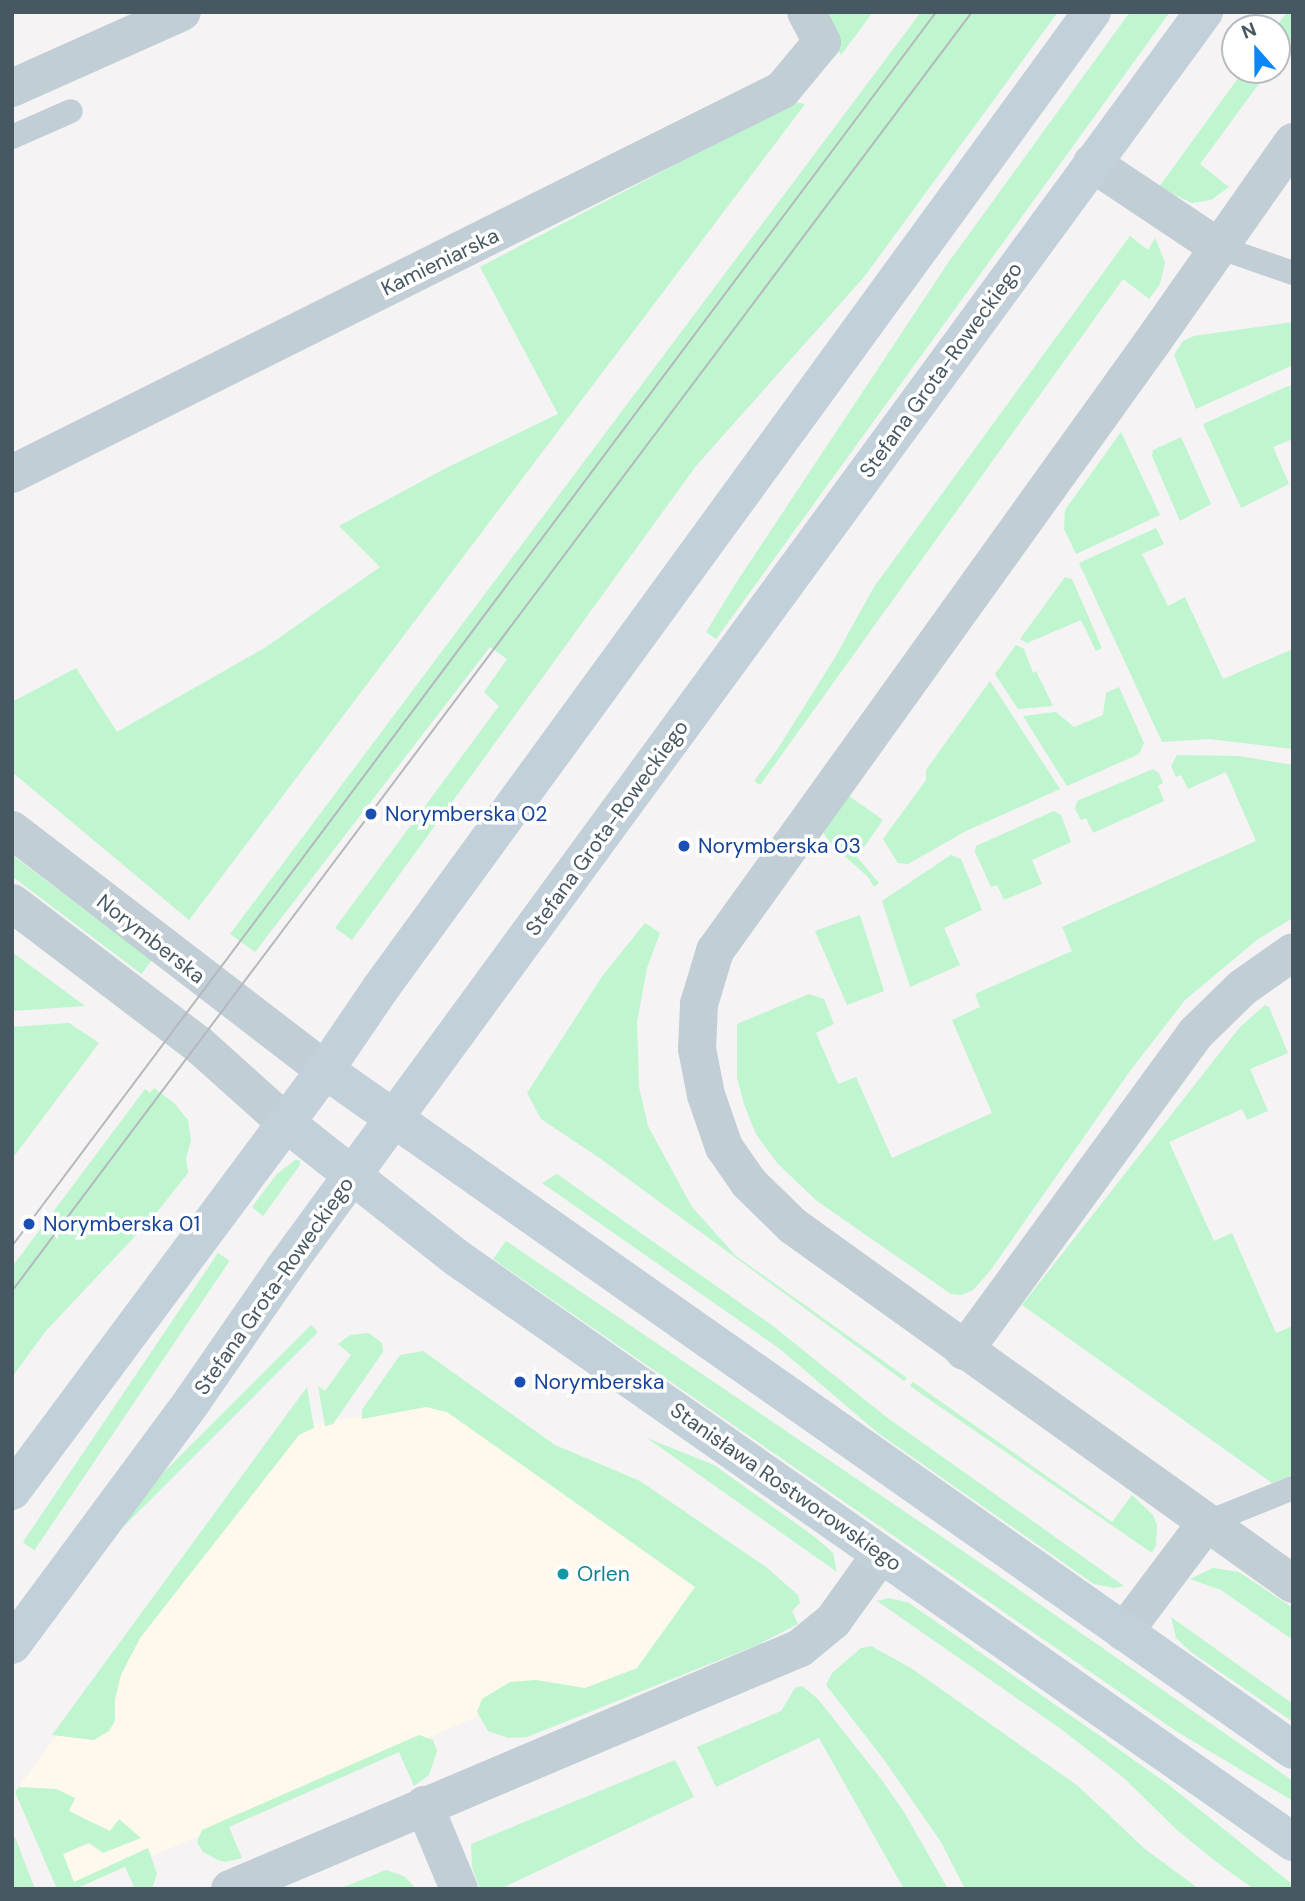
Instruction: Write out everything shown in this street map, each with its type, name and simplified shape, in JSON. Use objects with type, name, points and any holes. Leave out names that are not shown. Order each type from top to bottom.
[{"type":"main road","points":[[12,1491],[325,1070],[387,979],[1092,12]]},
{"type":"main road","name":"Stefana Grota-Roweckiego","points":[[12,1645],[1204,12]]},
{"type":"main road","name":"Norymberska","points":[[325,1070],[393,1120]]},
{"type":"main road","points":[[393,1120],[1293,1751]]},
{"type":"main road","name":"Stanisława Rostworowskiego","points":[[286,1123],[457,1258],[1293,1842]]},
{"type":"street","points":[[12,88],[182,12]]},
{"type":"street","name":"Kamieniarska","points":[[12,474],[782,90],[822,41],[806,12]]},
{"type":"street","points":[[1293,142],[1217,247],[1152,344],[715,951],[703,983],[697,1049],[706,1095],[724,1147],[749,1182],[793,1226],[964,1352],[1293,1584]]},
{"type":"street","points":[[1092,163],[1217,247]]},
{"type":"street","name":"Norymberska","points":[[12,830],[325,1070]]},
{"type":"street","points":[[12,904],[198,1044],[286,1123]]},
{"type":"street","points":[[964,1352],[1196,1033],[1242,988],[1293,952]]},
{"type":"street","points":[[1124,1632],[1206,1523]]},
{"type":"street","points":[[230,1889],[800,1648],[833,1621],[881,1554]]},
{"type":"street","points":[[425,1805],[458,1889]]},
{"type":"lane","points":[[12,138],[71,111]]},
{"type":"lane","points":[[1217,247],[1293,273]]},
{"type":"lane","points":[[1206,1523],[1293,1488]]},
{"type":"shaded area","points":[[441,1402],[709,1589],[739,1628],[576,1703],[551,1685],[75,1889],[57,1889],[15,1792],[280,1430]]},
{"type":"green space","points":[[827,12],[873,12],[841,55],[826,31]]},
{"type":"green space","points":[[921,12],[1058,12],[864,277],[696,466],[352,940],[335,928],[499,706],[484,692],[507,659],[490,647],[255,952],[230,934]]},
{"type":"green space","points":[[1130,12],[1170,12],[716,639],[706,632],[736,583],[948,263]]},
{"type":"green space","points":[[1293,12],[1291,41],[1291,14],[1286,14]]},
{"type":"green space","points":[[1234,84],[1259,84],[1200,164],[1229,187],[1211,200],[1192,203],[1159,187]]},
{"type":"green space","points":[[795,102],[805,104],[189,920],[12,772],[12,702],[76,668],[117,732],[266,647],[380,567],[339,526],[448,467],[558,414],[480,267]]},
{"type":"green space","points":[[1130,236],[1148,250],[1155,238],[1165,262],[1160,284],[1149,299],[1123,279],[760,785],[754,781],[777,750],[834,659],[874,587]]},
{"type":"green space","points":[[1293,322],[1293,365],[1196,409],[1174,355],[1183,341],[1194,336]]},
{"type":"green space","points":[[1293,386],[1293,439],[1273,447],[1289,484],[1241,508],[1203,424]]},
{"type":"green space","points":[[1121,432],[1160,515],[1076,554],[1064,529],[1065,510]]},
{"type":"green space","points":[[1181,437],[1211,504],[1180,521],[1152,456],[1153,450]]},
{"type":"green space","points":[[1156,528],[1164,544],[1142,554],[1168,606],[1185,597],[1223,679],[1293,649],[1293,749],[1209,739],[1162,742],[1079,563]]},
{"type":"green space","points":[[1065,577],[1072,579],[1102,648],[1096,651],[1081,620],[1027,643],[1020,639]]},
{"type":"green space","points":[[1016,645],[1024,649],[1033,673],[1036,671],[1053,706],[1018,709],[995,674]]},
{"type":"green space","points":[[990,681],[1060,789],[966,831],[908,864],[898,863],[883,839],[926,780],[926,770]]},
{"type":"green space","points":[[1119,687],[1144,743],[1139,754],[1067,786],[1023,716],[1056,712],[1074,727],[1103,715],[1106,693]]},
{"type":"green space","points":[[1177,755],[1239,756],[1293,765],[1293,918],[1258,939],[1185,1000],[1130,1071],[990,1271],[973,1290],[962,1295],[951,1294],[817,1201],[778,1164],[756,1134],[744,1104],[737,1078],[737,1024],[809,994],[824,999],[834,1024],[816,1033],[838,1084],[856,1077],[892,1158],[992,1113],[952,1020],[980,1007],[975,994],[1072,951],[1062,927],[1256,841],[1226,772],[1188,789],[1181,775],[1176,777],[1171,766]]},
{"type":"green space","points":[[1153,769],[1159,773],[1163,783],[1158,786],[1164,801],[1093,833],[1086,818],[1081,820],[1075,809],[1077,801]]},
{"type":"green space","points":[[845,793],[883,820],[857,857],[879,883],[874,887],[868,877],[829,842],[821,828]]},
{"type":"green space","points":[[1054,811],[1061,815],[1071,842],[1032,860],[1042,884],[1004,900],[997,885],[991,887],[975,852],[976,846]]},
{"type":"green space","points":[[12,855],[152,960],[142,974],[12,876]]},
{"type":"green space","points":[[951,855],[961,859],[982,910],[944,928],[960,965],[910,987],[882,901]]},
{"type":"green space","points":[[860,915],[884,991],[847,1005],[815,931]]},
{"type":"green space","points":[[645,923],[660,933],[647,968],[637,1022],[639,1087],[648,1126],[692,1207],[736,1256],[907,1378],[904,1381],[601,1159],[541,1119],[527,1093],[603,975]]},
{"type":"green space","points":[[12,952],[85,1006],[12,1011]]},
{"type":"green space","points":[[1265,1005],[1269,1007],[1288,1053],[1250,1069],[1268,1111],[1247,1120],[1242,1109],[1169,1142],[1214,1241],[1232,1233],[1276,1333],[1293,1326],[1293,1475],[1272,1483],[1022,1305],[1240,1027]]},
{"type":"green space","points":[[69,1023],[99,1043],[12,1159],[12,1027]]},
{"type":"green space","points":[[154,1088],[174,1103],[188,1120],[191,1141],[186,1158],[188,1173],[153,1217],[45,1332],[12,1377],[12,1267],[145,1089],[150,1093]]},
{"type":"green space","points":[[295,1160],[300,1160],[300,1165],[263,1216],[252,1207],[277,1174]]},
{"type":"green space","points":[[557,1174],[773,1326],[885,1416],[1124,1586],[1114,1588],[1094,1584],[878,1433],[780,1349],[542,1183]]},
{"type":"green space","points":[[506,1241],[982,1564],[1293,1781],[1293,1801],[1176,1731],[493,1259]]},
{"type":"green space","points":[[218,1253],[230,1261],[34,1550],[23,1542]]},
{"type":"green space","points":[[311,1325],[318,1332],[12,1638],[12,1624]]},
{"type":"green space","points":[[369,1333],[382,1343],[383,1352],[333,1424],[325,1426],[318,1386],[325,1391],[351,1355],[338,1344],[350,1335]]},
{"type":"green space","points":[[423,1351],[555,1445],[640,1481],[766,1567],[798,1595],[800,1603],[792,1611],[798,1624],[757,1645],[527,1737],[508,1738],[488,1731],[477,1712],[482,1699],[510,1682],[536,1680],[585,1688],[637,1668],[695,1587],[447,1412],[426,1407],[362,1419],[362,1410],[400,1355]]},
{"type":"green space","points":[[913,1382],[1112,1522],[1132,1495],[1153,1515],[1157,1525],[1156,1545],[1152,1553],[910,1386]]},
{"type":"green space","points":[[307,1387],[314,1428],[299,1435],[140,1638],[121,1675],[115,1699],[115,1721],[109,1731],[94,1740],[52,1735]]},
{"type":"green space","points":[[647,1438],[714,1465],[815,1537],[833,1553],[837,1572]]},
{"type":"green space","points":[[1213,1568],[1239,1572],[1293,1608],[1293,1640],[1221,1590],[1190,1579]]},
{"type":"green space","points":[[889,1598],[909,1603],[1169,1785],[1293,1885],[1293,1889],[1254,1889],[1223,1867],[1178,1831],[1124,1778],[1061,1729],[877,1601]]},
{"type":"green space","points":[[1171,1617],[1293,1704],[1293,1722],[1191,1652],[1176,1638]]},
{"type":"green space","points":[[871,1646],[911,1668],[1078,1786],[1145,1849],[1199,1889],[965,1889],[941,1842],[882,1757],[826,1685],[832,1673],[861,1648]]},
{"type":"green space","points":[[802,1686],[818,1699],[881,1779],[904,1812],[948,1889],[904,1889],[819,1738],[716,1787],[697,1747],[781,1711],[795,1688]]},
{"type":"green space","points":[[419,1735],[433,1740],[437,1751],[429,1775],[414,1786],[399,1752],[229,1827],[242,1858],[226,1862],[218,1860],[203,1852],[197,1842],[202,1830]]},
{"type":"green space","points":[[675,1760],[694,1797],[500,1889],[480,1889],[472,1867],[471,1844]]},
{"type":"green space","points":[[19,1787],[56,1789],[75,1798],[69,1811],[110,1831],[119,1819],[141,1838],[103,1853],[89,1843],[63,1854],[74,1882],[148,1848],[157,1874],[152,1889],[135,1889],[125,1867],[75,1889],[57,1889],[15,1792]]},
{"type":"green space","points":[[12,1836],[15,1837],[35,1889],[12,1889]]},
{"type":"green space","points":[[386,1870],[404,1876],[416,1889],[339,1889]]},
{"type":"tram line","points":[[12,1246],[936,12]]},
{"type":"tram line","points":[[12,1291],[972,12]]},
{"type":"place","name":"Norymberska 02","points":[[371,814]]},
{"type":"place","name":"Norymberska 03","points":[[684,846]]},
{"type":"place","name":"Norymberska 01","points":[[29,1224]]},
{"type":"place","name":"Norymberska","points":[[520,1382]]},
{"type":"place","name":"Orlen","points":[[563,1574]]}]
